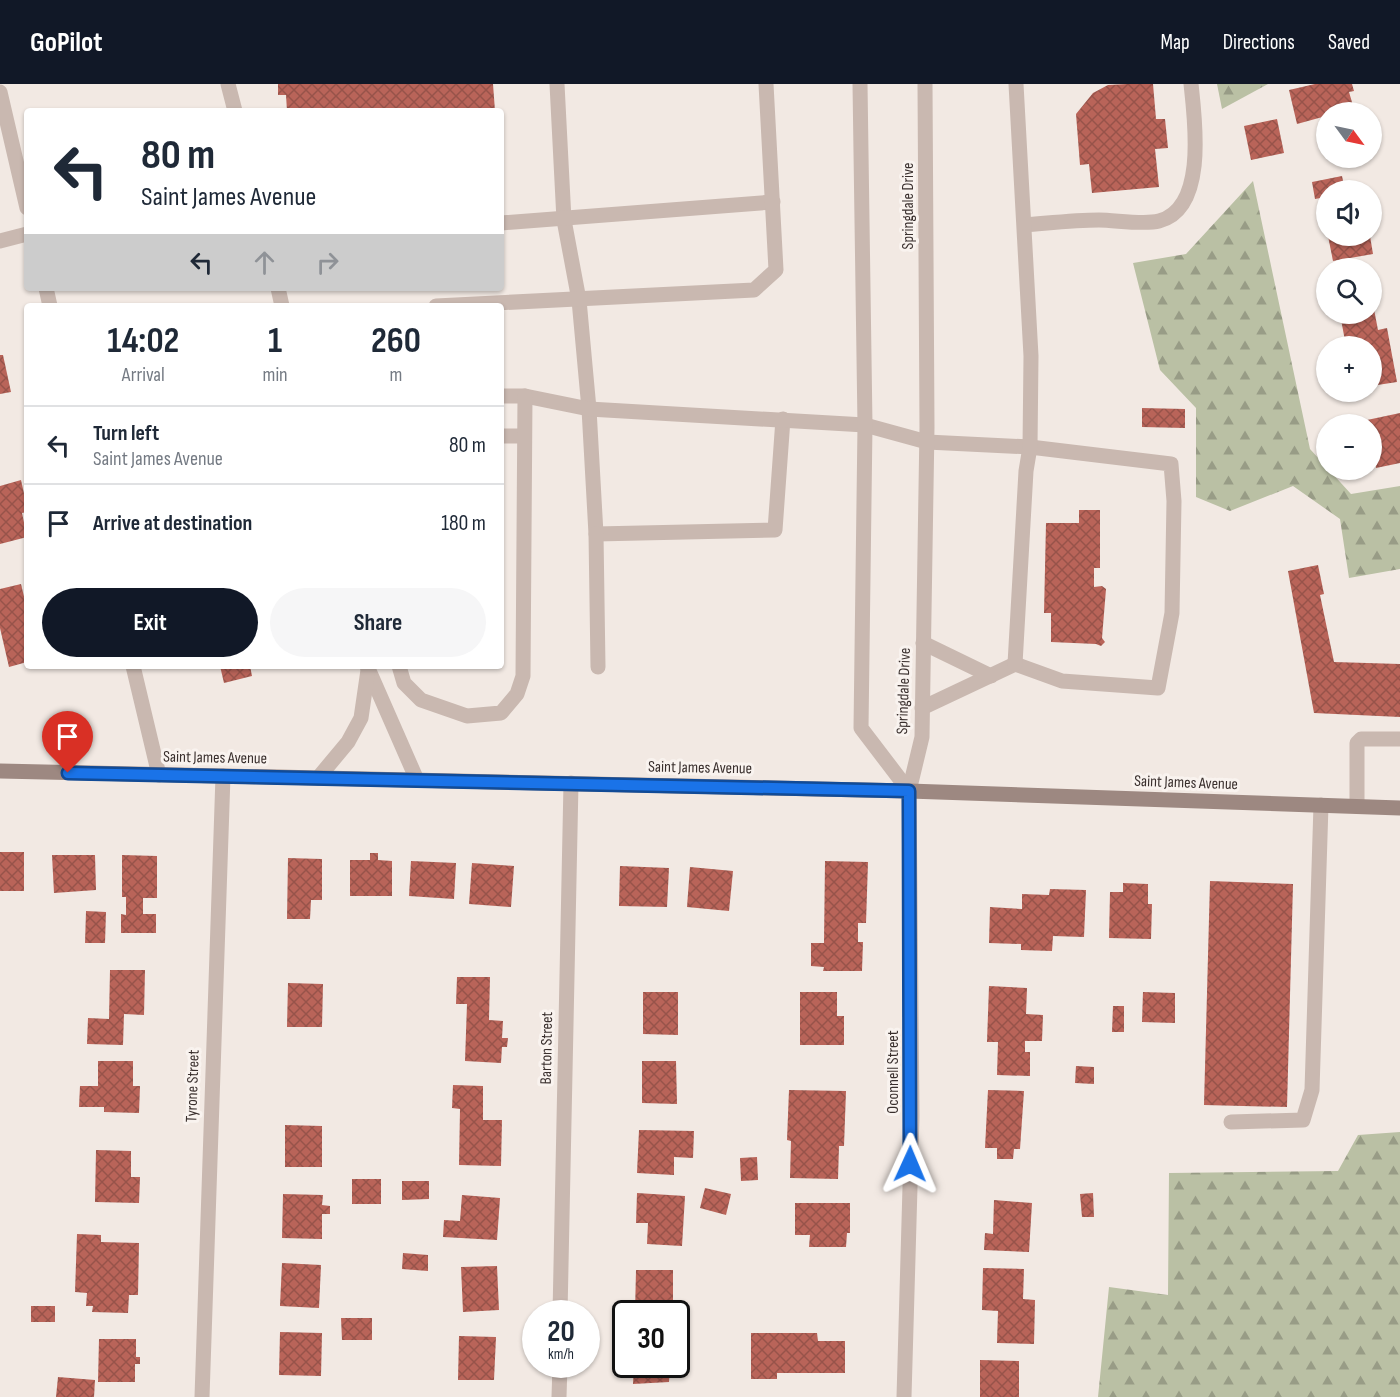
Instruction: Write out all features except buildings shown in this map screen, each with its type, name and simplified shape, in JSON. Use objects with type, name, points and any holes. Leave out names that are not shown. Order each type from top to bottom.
[{"type":"main road","name":"Saint James Avenue","points":[[0,771],[909,791],[1400,808]]},
{"type":"street","points":[[228,84],[234,108]]},
{"type":"street","points":[[556,84],[564,220],[579,300],[589,409],[596,534],[598,667]]},
{"type":"street","points":[[504,303],[754,290],[776,270],[766,84]]},
{"type":"street","name":"Springdale Drive","points":[[860,84],[866,425],[861,728],[909,791]]},
{"type":"street","name":"Springdale Drive","points":[[909,791],[922,737],[927,442],[925,84]]},
{"type":"street","points":[[1015,664],[1026,471],[1030,447],[1031,356],[1016,84]]},
{"type":"street","points":[[1025,225],[1095,220],[1159,221],[1181,207],[1191,188],[1195,149],[1191,84]]},
{"type":"street","points":[[0,92],[24,195]]},
{"type":"street","points":[[504,223],[564,220],[773,201]]},
{"type":"street","points":[[0,241],[24,235]]},
{"type":"street","points":[[504,396],[525,396],[589,409],[866,425],[927,442],[1030,447],[1171,464],[1174,501],[1172,613],[1158,688],[1062,681],[1015,664],[922,708]]},
{"type":"street","points":[[400,669],[404,683],[420,700],[467,716],[501,713],[517,694],[523,676],[525,396]]},
{"type":"street","points":[[596,534],[775,530],[783,419]]},
{"type":"street","points":[[504,436],[523,436]]},
{"type":"street","points":[[923,643],[991,676]]},
{"type":"street","points":[[134,669],[159,775]]},
{"type":"street","points":[[318,778],[348,742],[361,718],[368,669]]},
{"type":"street","points":[[368,669],[417,780]]},
{"type":"street","points":[[1357,807],[1358,743],[1361,739],[1400,739]]},
{"type":"street","name":"Tyrone Street","points":[[202,1397],[222,776]]},
{"type":"street","name":"Barton Street","points":[[560,1300],[571,783]]},
{"type":"street","name":"Oconnell Street","points":[[904,1397],[912,1117],[909,791]]},
{"type":"street","points":[[1232,1122],[1303,1120],[1312,1090],[1321,805]]},
{"type":"street","points":[[559,1397],[560,1378]]},
{"type":"green space","points":[[1217,84],[1268,84],[1222,109]]},
{"type":"green space","points":[[1253,181],[1310,449],[1316,456],[1316,480],[1338,480],[1351,494],[1400,486],[1400,569],[1349,578],[1340,519],[1293,486],[1230,511],[1196,497],[1196,408],[1160,370],[1133,263],[1186,254]]},
{"type":"green space","points":[[1400,1132],[1400,1397],[1098,1397],[1109,1287],[1168,1295],[1169,1173],[1338,1171],[1358,1135]]},
{"type":"route","points":[[68,773],[909,791],[912,1117],[910,1164]]}]
